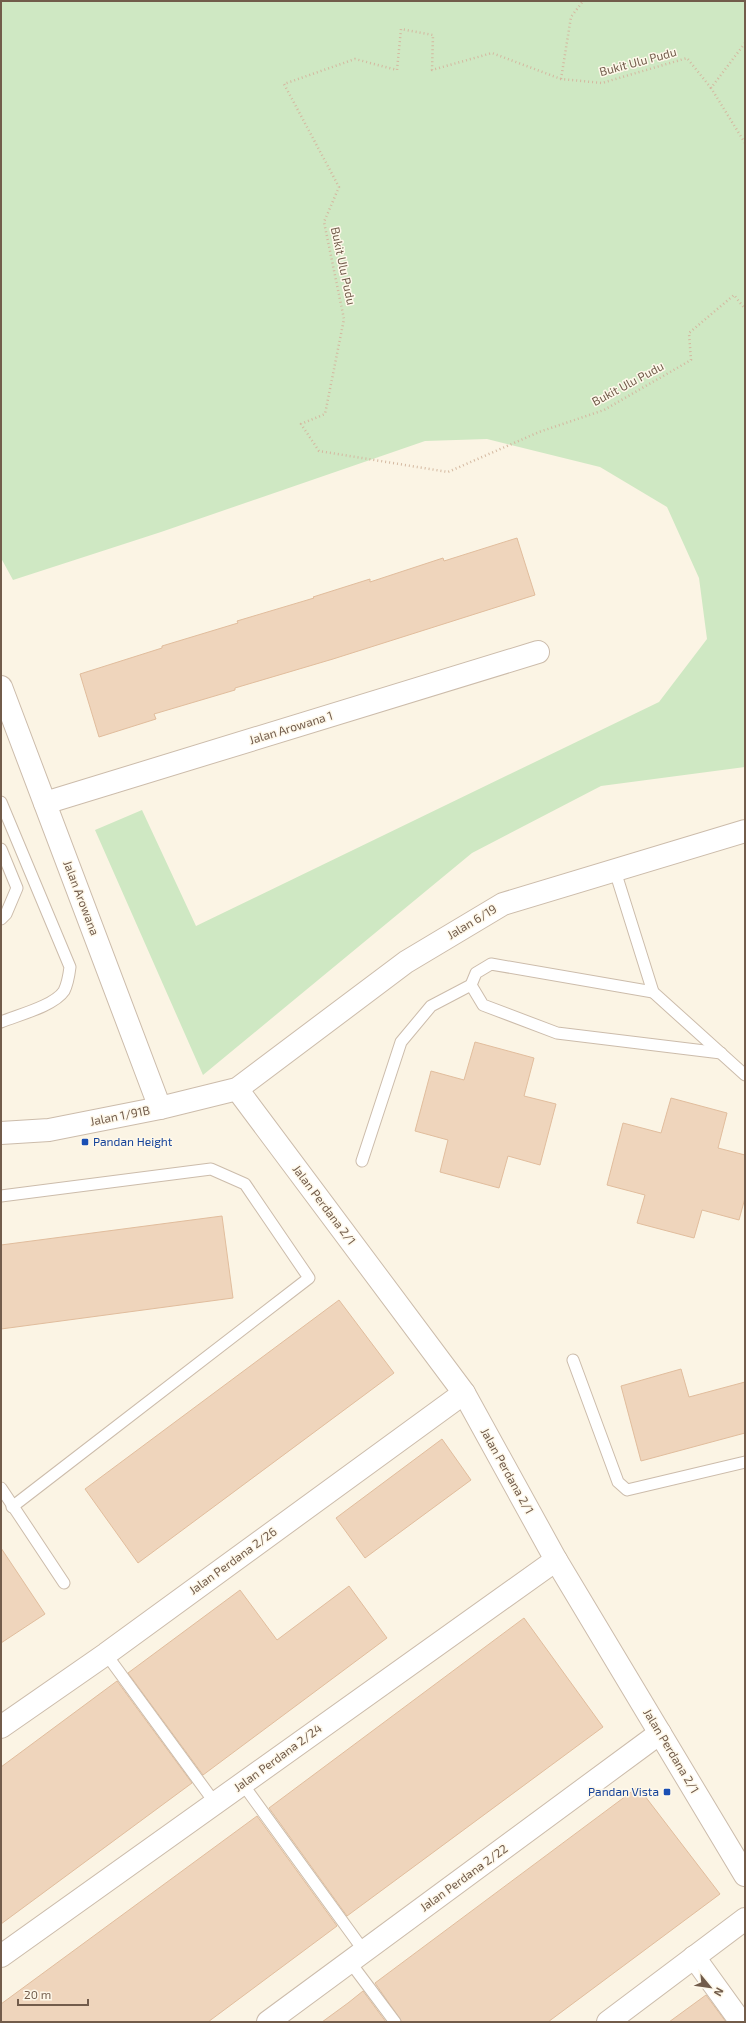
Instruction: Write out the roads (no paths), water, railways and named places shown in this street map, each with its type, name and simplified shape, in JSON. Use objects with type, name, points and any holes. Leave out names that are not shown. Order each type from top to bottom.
[{"type":"street","name":"Jalan Arowana 1","points":[[45,803],[538,652]]},
{"type":"street","name":"Jalan Arowana","points":[[1,687],[160,1108]]},
{"type":"street","name":"Jalan 6/19","points":[[238,1089],[406,962],[503,904],[745,831]]},
{"type":"street","name":"Jalan 1/91B","points":[[1,1133],[49,1130],[160,1108],[238,1089]]},
{"type":"street","name":"Jalan Perdana 2/1","points":[[238,1089],[464,1393],[556,1560],[745,1875]]},
{"type":"street","name":"Jalan Perdana 2/26","points":[[1,1727],[106,1654],[464,1393]]},
{"type":"street","name":"Jalan Perdana 2/24","points":[[1,1956],[556,1560]]},
{"type":"street","name":"Jalan Perdana 2/22","points":[[268,2022],[660,1734]]},
{"type":"street","points":[[608,2022],[745,1919]]},
{"type":"street","points":[[694,1957],[741,2022]]},
{"type":"lane","points":[[1,802],[70,967],[69,979],[64,991],[54,1001],[1,1022]]},
{"type":"lane","points":[[1,849],[16,888],[6,914],[1,919]]},
{"type":"lane","points":[[615,871],[653,992],[745,1074]]},
{"type":"lane","points":[[362,1161],[401,1042],[431,1006],[472,986],[476,973],[491,964],[653,992]]},
{"type":"lane","points":[[472,986],[483,1005],[557,1033],[721,1053]]},
{"type":"lane","points":[[1,1196],[211,1169],[245,1184],[309,1278],[12,1507]]},
{"type":"lane","points":[[573,1360],[618,1482],[627,1490],[745,1462]]},
{"type":"lane","points":[[1,1488],[12,1507],[64,1583]]},
{"type":"lane","points":[[106,1654],[215,1803]]},
{"type":"lane","points":[[242,1783],[357,1956],[395,2022]]},
{"type":"place","name":"Pandan Height","points":[[85,1142]]},
{"type":"place","name":"Pandan Vista","points":[[667,1792]]}]
